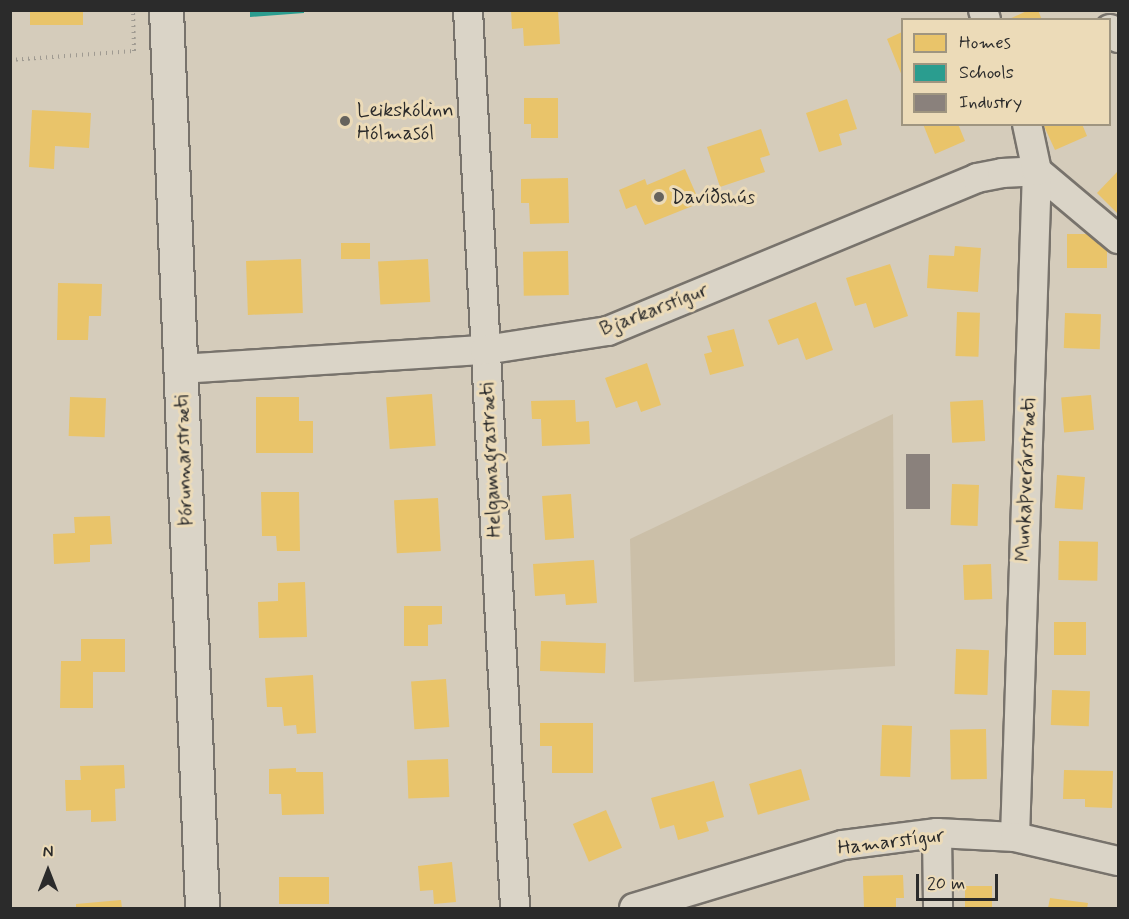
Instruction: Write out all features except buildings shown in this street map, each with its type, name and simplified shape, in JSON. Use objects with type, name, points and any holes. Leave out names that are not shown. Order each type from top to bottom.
[{"type":"street","name":"Þórunnarstræti","points":[[166,10],[202,909]]},
{"type":"street","name":"Helgamagrastræti","points":[[468,10],[515,909]]},
{"type":"street","name":"Munkaþverárstræti","points":[[1014,837],[1036,171],[1027,126]]},
{"type":"street","name":"Bjarkarstígur","points":[[180,369],[485,350],[608,331],[977,178],[1036,171]]},
{"type":"street","points":[[1036,171],[1119,239]]},
{"type":"street","points":[[938,833],[938,909]]},
{"type":"street","name":"Hamarstígur","points":[[634,909],[717,897],[843,845],[938,833],[1014,837],[1119,861]]},
{"type":"path","points":[[10,60],[134,51],[133,10]]},
{"type":"shaded area","points":[[893,414],[895,666],[634,682],[630,539]]},
{"type":"place","name":"Leikskólinn Hólmasól","points":[[345,121]]},
{"type":"place","name":"Davíðshús","points":[[659,197]]}]
